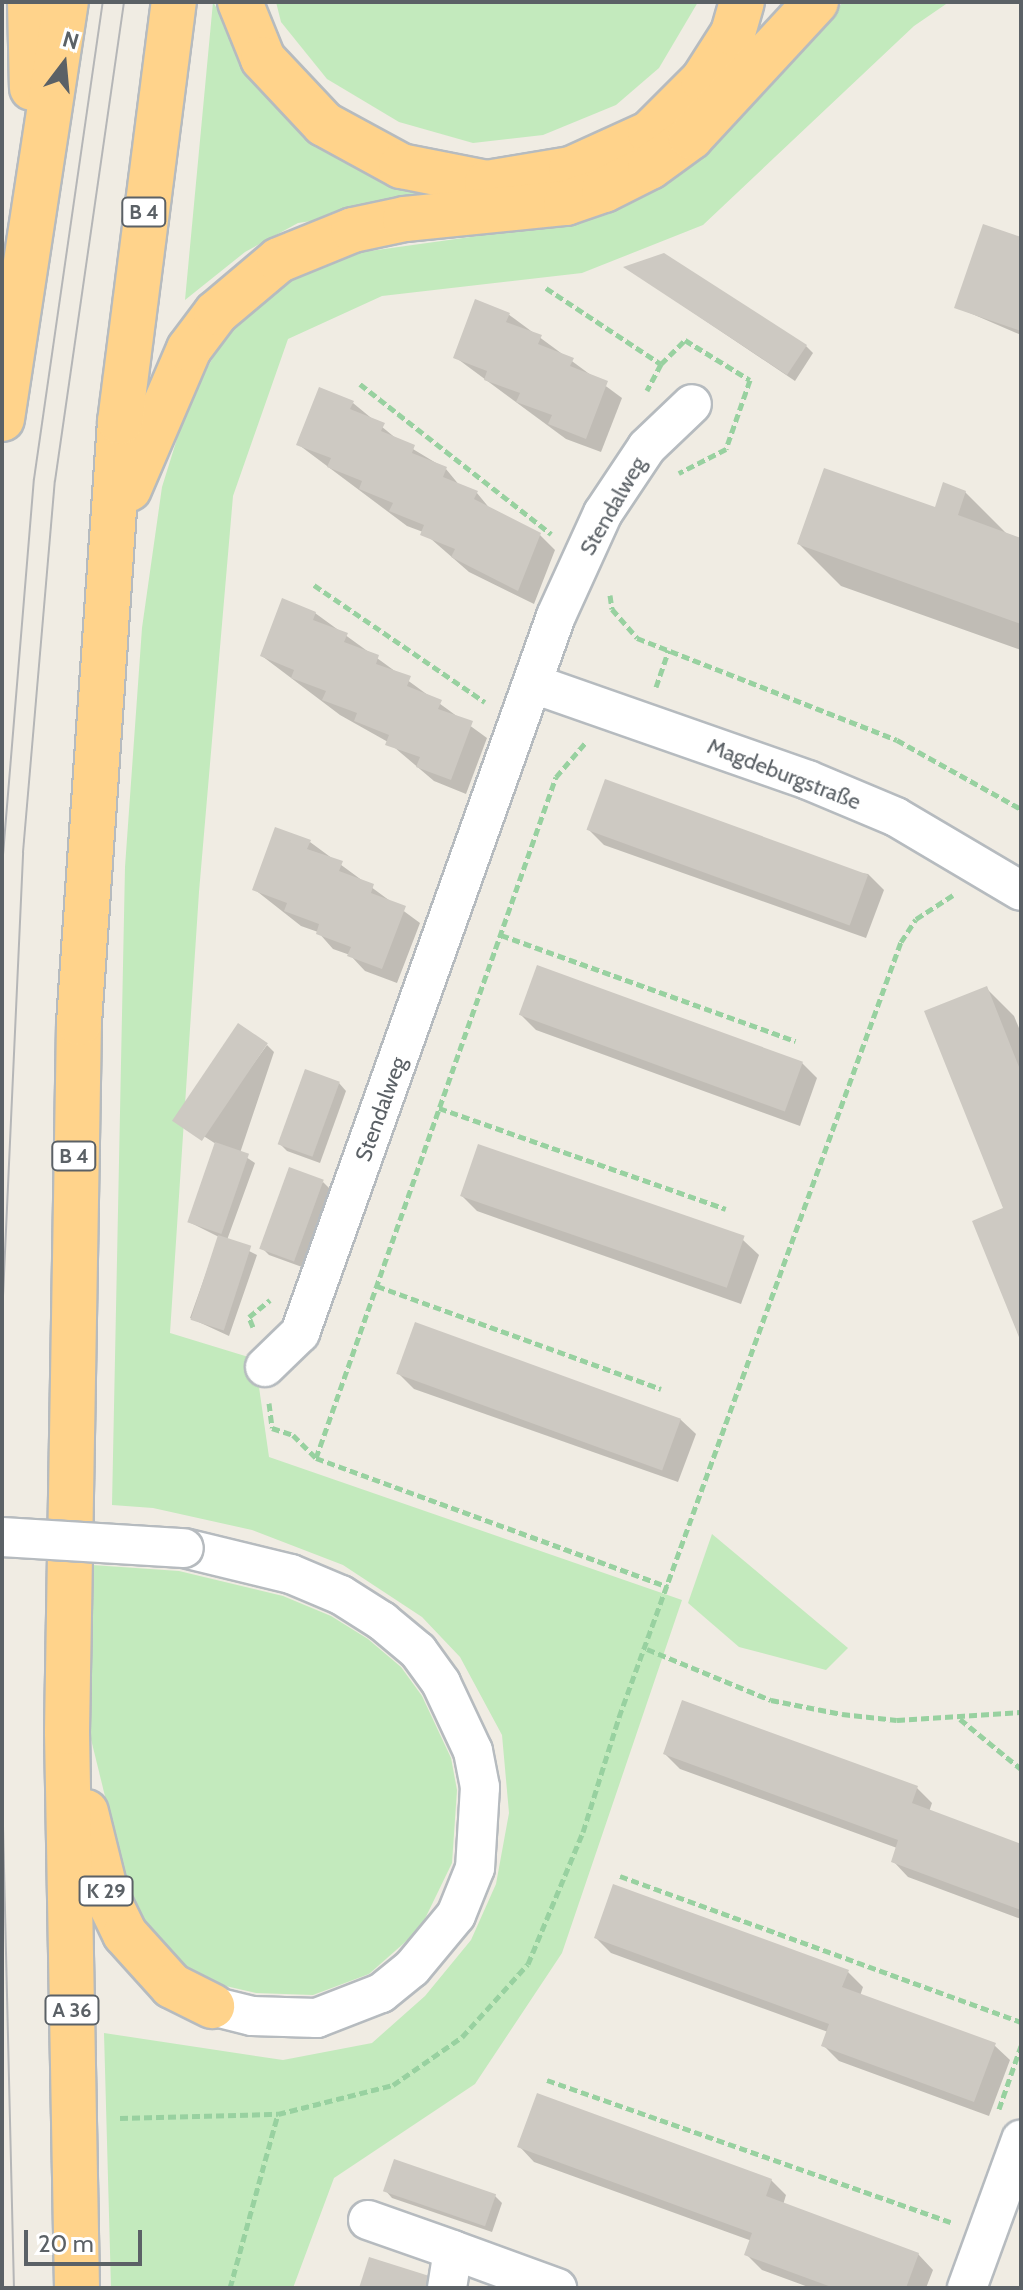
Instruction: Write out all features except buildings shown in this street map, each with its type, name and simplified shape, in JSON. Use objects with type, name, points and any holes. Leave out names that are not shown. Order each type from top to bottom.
[{"type":"highway","points":[[30,2],[36,179]]},
{"type":"highway","points":[[2,419],[36,179],[66,2]]},
{"type":"highway","name":"B 4","points":[[67,1732],[77,1085],[106,581],[131,314],[174,2]]},
{"type":"highway","points":[[240,2],[263,59],[324,124],[401,166],[487,183],[571,169],[650,133],[703,80],[733,33],[742,2]]},
{"type":"highway","points":[[106,581],[135,466],[169,385],[189,349],[245,285],[279,260],[353,230],[405,219],[529,209],[604,190],[650,167],[691,137],[816,2]]},
{"type":"highway","name":"K 29","points":[[67,1732],[107,1897],[125,1934],[172,1986],[212,2006]]},
{"type":"highway","name":"A 36","points":[[67,1732],[77,2288]]},
{"type":"street","name":"Stendalweg","points":[[265,1367],[300,1333],[556,616],[603,513],[647,447],[692,404]]},
{"type":"street","name":"Magdeburgstraße","points":[[534,684],[808,780],[896,817],[988,868],[1021,891]]},
{"type":"street","name":"K 29","points":[[2,1537],[184,1548],[291,1574],[382,1621],[418,1651],[441,1683],[473,1751],[480,1787],[475,1868],[456,1915],[438,1944],[381,1993],[317,2018],[252,2016],[212,2006]]},
{"type":"street","points":[[967,2288],[1008,2130]]},
{"type":"street","points":[[368,2220],[557,2288]]},
{"type":"street","points":[[447,2288],[453,2250]]},
{"type":"path","points":[[661,364],[685,340],[750,380],[726,449],[675,476]]},
{"type":"path","points":[[360,384],[562,542]]},
{"type":"path","points":[[314,585],[488,704]]},
{"type":"path","points":[[608,585],[612,609],[637,638],[897,740],[1021,809]]},
{"type":"path","points":[[654,692],[669,650]]},
{"type":"path","points":[[316,1458],[556,777],[589,740]]},
{"type":"path","points":[[120,2118],[278,2114],[393,2085],[462,2037],[528,1964],[583,1832],[619,1717],[647,1649],[901,942],[916,919],[970,886],[988,868]]},
{"type":"path","points":[[501,935],[796,1041]]},
{"type":"path","points":[[439,1108],[726,1209]]},
{"type":"path","points":[[377,1286],[661,1389]]},
{"type":"path","points":[[265,1367],[272,1428],[293,1435],[316,1458],[668,1587]]},
{"type":"path","points":[[647,1649],[771,1700],[897,1720],[960,1719],[1021,1712]]},
{"type":"path","points":[[960,1719],[1021,1769]]},
{"type":"path","points":[[620,1876],[1021,2022]]},
{"type":"path","points":[[1008,2130],[1021,2046]]},
{"type":"path","points":[[547,2080],[958,2224]]},
{"type":"path","points":[[230,2288],[278,2114]]},
{"type":"green space","points":[[213,2],[270,99],[313,138],[451,200],[298,223],[245,252],[185,300]]},
{"type":"green space","points":[[276,2],[698,2],[659,68],[616,105],[543,135],[473,143],[399,122],[327,79],[281,22]]},
{"type":"green space","points":[[843,2],[949,2],[914,26],[703,225],[582,273],[382,296],[288,339],[233,496],[199,892],[170,1333],[255,1359],[269,1457],[682,1600],[562,1953],[475,2084],[334,2178],[293,2288],[111,2288],[104,2033],[283,2060],[372,2043],[425,1996],[471,1940],[496,1884],[509,1813],[502,1735],[460,1657],[422,1617],[343,1565],[252,1530],[153,1508],[112,1505],[125,867],[142,628],[162,487],[190,397],[231,327],[278,287],[348,254],[571,223],[668,184],[768,90]]},
{"type":"green space","points":[[712,1534],[848,1648],[826,1670],[739,1647],[688,1603]]},
{"type":"green space","points":[[92,1565],[179,1571],[283,1596],[331,1616],[368,1639],[401,1667],[422,1696],[451,1758],[457,1790],[452,1863],[420,1929],[369,1974],[313,1995],[256,1993],[217,1984],[184,1968],[143,1923],[128,1890],[88,1727]]},
{"type":"tram line","points":[[2,867],[34,479],[103,2]]},
{"type":"tram line","points":[[2,1318],[23,852],[55,481],[124,2]]},
{"type":"tram line","points":[[2,1784],[14,2288]]}]
